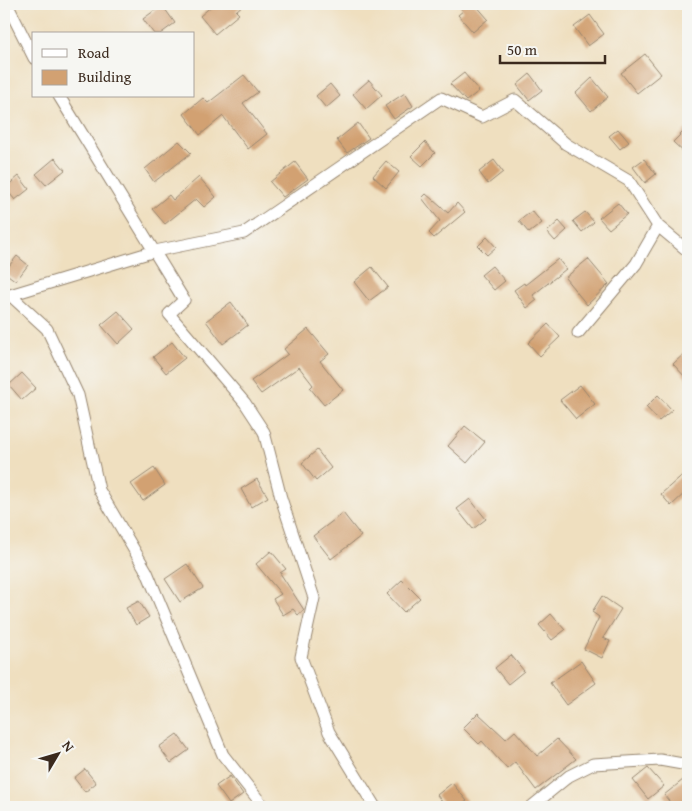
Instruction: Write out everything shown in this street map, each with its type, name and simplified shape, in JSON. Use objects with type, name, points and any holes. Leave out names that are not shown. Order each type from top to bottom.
[{"type":"street","points":[[7,4],[32,54]]},
{"type":"street","points":[[60,98],[184,300],[169,314],[244,403],[264,432],[281,498],[314,598],[301,657],[329,732],[375,807]]},
{"type":"street","points":[[7,295],[155,251],[244,233],[441,98],[482,117],[515,100],[566,144],[629,181],[658,226],[688,251]]},
{"type":"street","points":[[578,332],[636,264],[658,226]]},
{"type":"street","points":[[7,295],[47,329],[78,395],[99,490],[147,572],[223,755],[264,807]]},
{"type":"street","points":[[531,807],[569,776],[593,764],[660,760],[688,765]]},
{"type":"building","points":[[214,4],[244,4],[236,11],[239,14],[215,34],[200,16]]},
{"type":"building","points":[[459,4],[475,4],[488,19],[473,32],[458,15],[463,11]]},
{"type":"building","points":[[162,5],[175,23],[163,32],[153,32],[143,19]]},
{"type":"building","points":[[590,15],[604,34],[588,46],[574,27]]},
{"type":"building","points":[[645,54],[661,74],[637,93],[621,73]]},
{"type":"building","points":[[464,73],[479,91],[466,101],[450,84]]},
{"type":"building","points":[[530,74],[542,90],[529,100],[517,85]]},
{"type":"building","points":[[244,75],[258,92],[243,103],[267,134],[248,149],[223,116],[200,135],[184,114],[203,98],[208,103]]},
{"type":"building","points":[[592,78],[608,97],[591,111],[576,93]]},
{"type":"building","points":[[369,80],[382,95],[366,109],[353,94]]},
{"type":"building","points":[[330,84],[340,96],[326,108],[316,96]]},
{"type":"building","points":[[405,93],[413,106],[394,119],[385,106]]},
{"type":"building","points":[[358,123],[369,138],[347,153],[337,140]]},
{"type":"building","points":[[688,127],[688,156],[673,142]]},
{"type":"building","points":[[618,129],[629,142],[620,149],[609,136]]},
{"type":"building","points":[[179,141],[191,153],[154,182],[145,169]]},
{"type":"building","points":[[425,142],[435,153],[422,166],[411,156]]},
{"type":"building","points":[[55,158],[65,170],[46,185],[36,174]]},
{"type":"building","points":[[644,159],[656,174],[645,183],[633,167]]},
{"type":"building","points":[[494,160],[503,172],[488,184],[479,172]]},
{"type":"building","points":[[386,161],[399,172],[386,188],[373,176]]},
{"type":"building","points":[[295,162],[308,179],[283,197],[270,182]]},
{"type":"building","points":[[19,176],[29,189],[15,200],[5,188]]},
{"type":"building","points":[[199,177],[216,197],[204,207],[196,199],[165,224],[152,209],[169,195],[173,200]]},
{"type":"building","points":[[426,194],[448,213],[457,203],[465,212],[434,238],[429,233],[440,221],[422,198]]},
{"type":"building","points":[[618,203],[627,214],[609,229],[599,218]]},
{"type":"building","points":[[532,211],[542,223],[529,233],[519,221]]},
{"type":"building","points":[[585,212],[594,222],[582,232],[573,221]]},
{"type":"building","points":[[559,221],[567,230],[555,241],[547,232]]},
{"type":"building","points":[[487,237],[496,247],[487,255],[478,246]]},
{"type":"building","points":[[17,256],[28,265],[16,281],[4,272]]},
{"type":"building","points":[[558,259],[566,269],[533,295],[537,300],[527,308],[514,290],[524,283],[525,285]]},
{"type":"building","points":[[588,259],[609,284],[587,305],[565,278]]},
{"type":"building","points":[[492,266],[505,281],[494,290],[481,275]]},
{"type":"building","points":[[372,267],[388,287],[369,301],[354,282]]},
{"type":"building","points":[[231,302],[248,325],[223,344],[206,321]]},
{"type":"building","points":[[118,311],[134,329],[118,344],[101,325]]},
{"type":"building","points":[[548,324],[560,337],[540,356],[528,343]]},
{"type":"building","points":[[308,329],[329,354],[320,361],[343,390],[324,405],[310,388],[313,385],[299,367],[261,394],[251,381],[288,354],[284,349]]},
{"type":"building","points":[[172,342],[185,358],[166,373],[153,357]]},
{"type":"building","points":[[688,350],[688,380],[673,364]]},
{"type":"building","points":[[22,373],[36,388],[22,400],[9,385]]},
{"type":"building","points":[[580,385],[595,404],[576,419],[560,400]]},
{"type":"building","points":[[658,395],[672,410],[659,421],[646,407]]},
{"type":"building","points":[[465,426],[485,442],[467,463],[448,446]]},
{"type":"building","points":[[317,450],[331,468],[316,481],[302,463]]},
{"type":"building","points":[[154,468],[165,485],[143,501],[131,484]]},
{"type":"building","points":[[688,470],[688,490],[671,506],[661,494]]},
{"type":"building","points":[[257,479],[268,497],[251,507],[241,489]]},
{"type":"building","points":[[470,499],[486,519],[473,529],[457,509]]},
{"type":"building","points":[[343,513],[361,536],[331,559],[313,536]]},
{"type":"building","points":[[271,551],[286,569],[280,573],[304,610],[298,615],[293,609],[283,615],[273,599],[281,594],[256,564]]},
{"type":"building","points":[[187,564],[203,588],[180,602],[165,579]]},
{"type":"building","points":[[402,580],[420,598],[404,612],[387,594]]},
{"type":"building","points":[[602,596],[621,609],[603,638],[610,641],[602,658],[584,649],[599,617],[592,612]]},
{"type":"building","points":[[139,601],[149,617],[136,625],[126,608]]},
{"type":"building","points":[[551,614],[565,630],[552,640],[539,625]]},
{"type":"building","points":[[511,655],[524,671],[508,684],[495,668]]},
{"type":"building","points":[[581,661],[596,683],[566,705],[550,683]]},
{"type":"building","points":[[478,713],[506,739],[515,731],[537,756],[557,739],[576,759],[536,790],[515,762],[507,769],[482,741],[479,744],[463,728]]},
{"type":"building","points":[[177,734],[189,750],[171,763],[159,747]]},
{"type":"building","points":[[648,768],[664,786],[648,799],[633,780]]},
{"type":"building","points":[[85,769],[96,783],[85,792],[74,778]]},
{"type":"building","points":[[230,776],[243,794],[229,804],[216,786]]},
{"type":"building","points":[[688,776],[688,807],[674,807],[664,795]]},
{"type":"building","points":[[452,783],[467,801],[459,807],[446,807],[437,795]]}]
